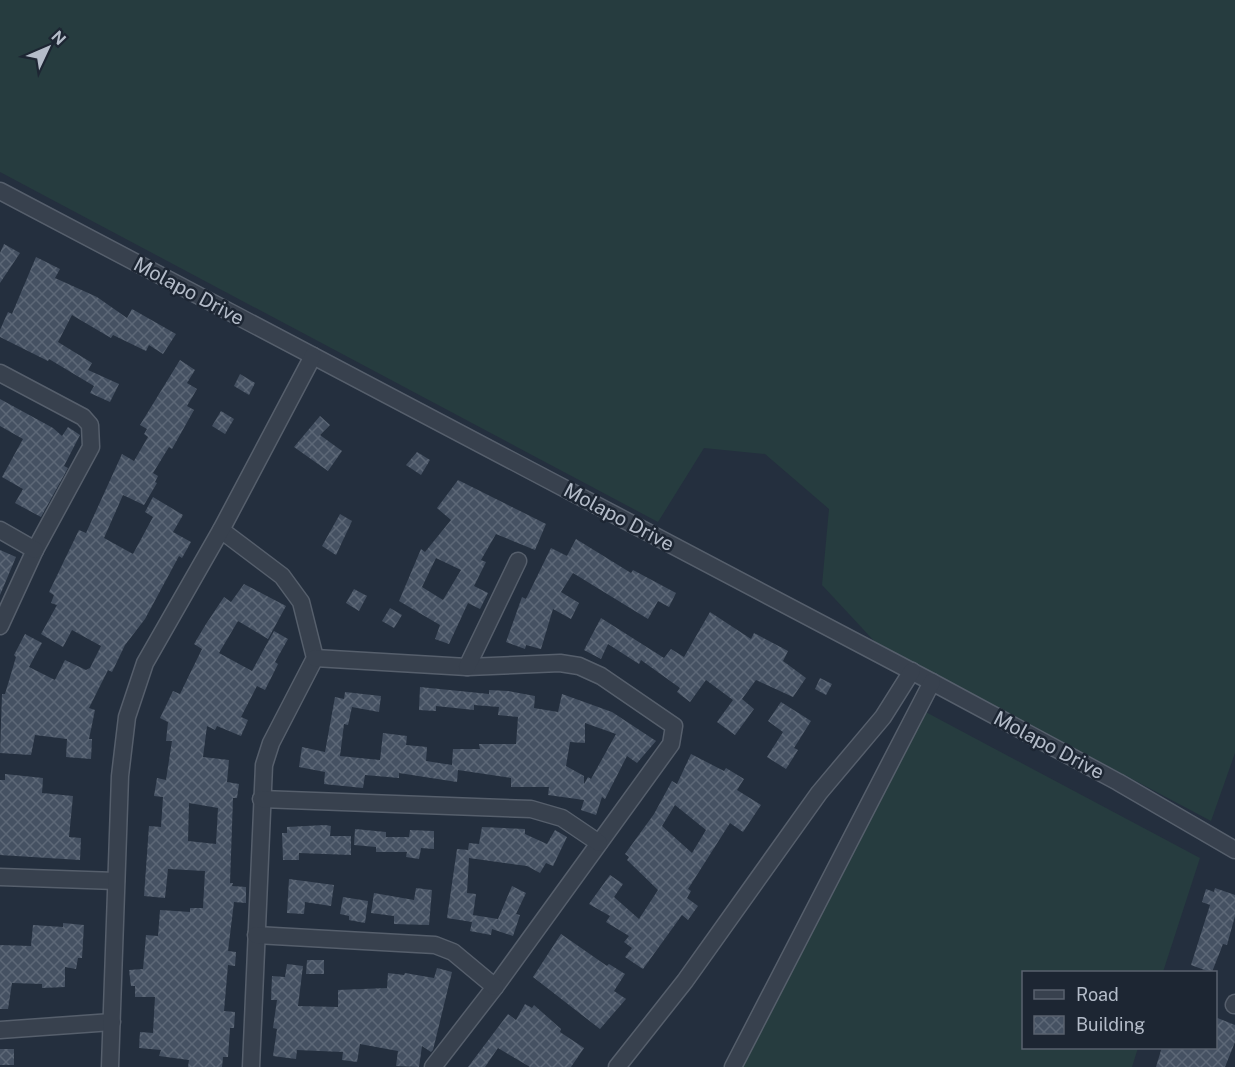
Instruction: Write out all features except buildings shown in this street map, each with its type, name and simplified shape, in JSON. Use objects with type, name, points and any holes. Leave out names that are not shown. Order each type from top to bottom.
[{"type":"street","name":"Molapo Drive","points":[[0,191],[912,671],[1118,782],[1235,850]]},
{"type":"street","points":[[110,1067],[120,776],[127,717],[146,663],[221,530],[313,356]]},
{"type":"street","points":[[0,373],[83,417],[90,424],[92,435],[85,458],[35,550],[0,626]]},
{"type":"street","points":[[0,530],[35,550]]},
{"type":"street","points":[[221,530],[282,576],[301,602],[315,658],[271,743],[264,765],[251,1067]]},
{"type":"street","points":[[467,667],[518,561]]},
{"type":"street","points":[[315,658],[467,667],[560,663],[579,666],[601,676],[671,722],[675,731],[671,744],[495,987],[432,1067]]},
{"type":"street","points":[[617,1067],[685,981],[819,793],[883,717],[912,671]]},
{"type":"street","points":[[733,1067],[932,682]]},
{"type":"street","points":[[261,799],[531,809],[562,818],[599,843]]},
{"type":"street","points":[[0,877],[116,881]]},
{"type":"street","points":[[256,935],[435,945],[453,952],[495,987]]},
{"type":"street","points":[[0,1030],[112,1022]]},
{"type":"green space","points":[[0,0],[1235,0],[1235,753],[1211,821],[876,643],[822,585],[829,509],[765,454],[704,448],[658,522],[0,172]]},
{"type":"green space","points":[[920,709],[1200,858],[1163,971],[1022,971],[1022,1049],[1138,1049],[1132,1067],[741,1067]]}]
